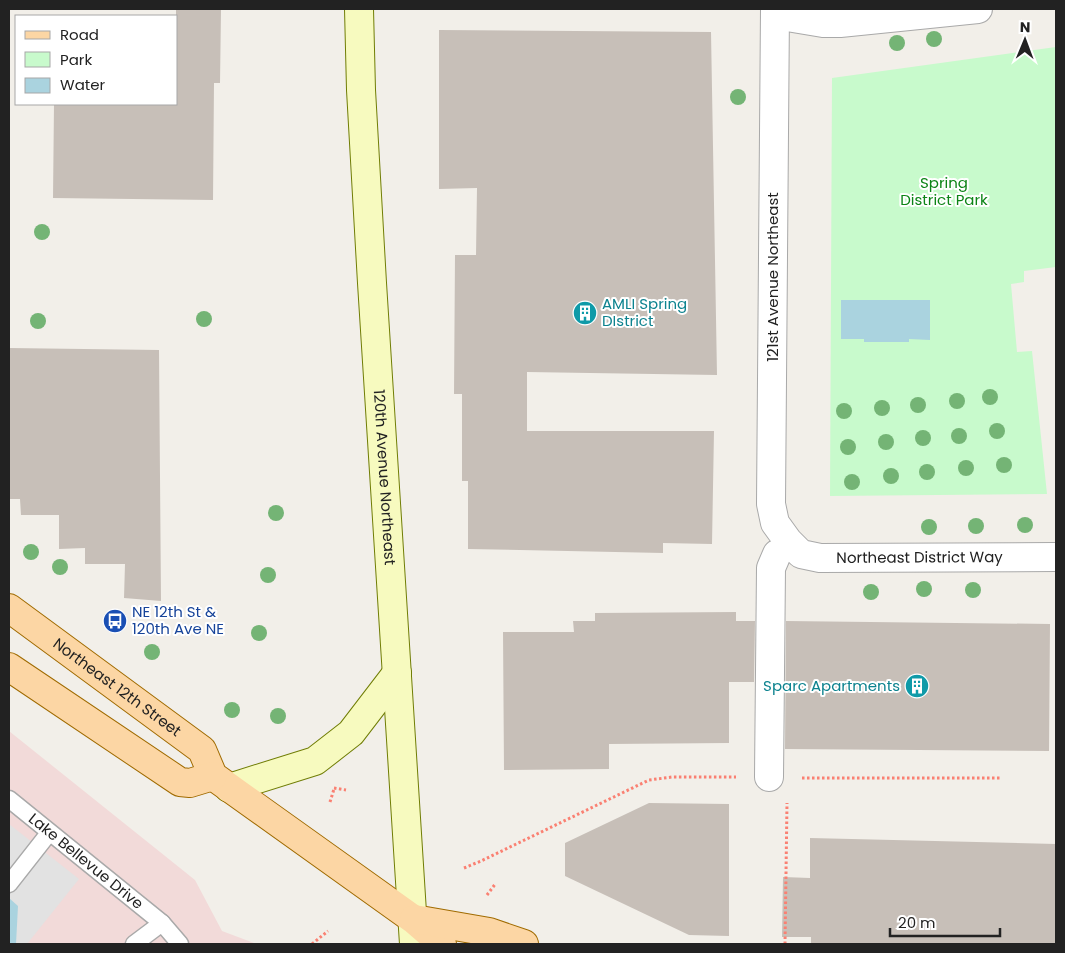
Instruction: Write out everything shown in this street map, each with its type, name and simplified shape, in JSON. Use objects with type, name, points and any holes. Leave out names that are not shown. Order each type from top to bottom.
[{"type":"main road","name":"Northeast 12th Street","points":[[9,608],[202,750],[221,782]]},
{"type":"main road","points":[[9,667],[180,782],[221,782],[414,931],[442,944]]},
{"type":"main road","points":[[414,931],[489,932],[524,944]]},
{"type":"street","name":"120th Avenue Northeast","points":[[359,9],[360,90],[414,931]]},
{"type":"street","points":[[775,12],[823,23],[840,23],[978,9]]},
{"type":"street","name":"121st Avenue Northeast","points":[[775,12],[771,504],[782,547]]},
{"type":"street","points":[[778,777],[771,568],[782,547]]},
{"type":"street","name":"Northeast District Way","points":[[782,547],[820,558],[1056,557]]},
{"type":"street","points":[[221,782],[315,761],[351,733],[397,673]]},
{"type":"lane","name":"Lake Bellevue Drive","points":[[9,799],[162,923],[180,944]]},
{"type":"lane","points":[[9,884],[49,833]]},
{"type":"lane","points":[[134,944],[162,923]]},
{"type":"path","points":[[464,868],[481,862],[649,780],[672,777],[1002,778]]},
{"type":"path","points":[[778,777],[785,944]]},
{"type":"path","points":[[330,802],[334,788],[346,790]]},
{"type":"path","points":[[487,895],[496,883]]},
{"type":"path","points":[[312,944],[328,931]]},
{"type":"shaded area","points":[[9,731],[195,880],[222,931],[257,944],[9,944]]},
{"type":"shaded area","points":[[9,824],[79,879],[27,944],[9,944]]},
{"type":"green space","name":"Spring District Park","points":[[1056,47],[1056,267],[1024,271],[1024,282],[1011,284],[1017,352],[1032,351],[1047,494],[830,496],[832,78]]},
{"type":"water","points":[[841,300],[930,300],[930,340],[909,339],[909,342],[864,342],[864,339],[841,339]]},
{"type":"water","points":[[9,898],[18,906],[16,944],[9,944]]},
{"type":"building","points":[[176,9],[221,9],[220,83],[214,83],[213,200],[53,198],[54,105],[178,105],[178,15],[176,15]]},
{"type":"building","name":"AMLI Spring DIstrict","points":[[439,30],[711,32],[717,375],[527,372],[527,431],[714,431],[712,544],[663,543],[663,553],[468,549],[468,481],[462,481],[462,394],[454,394],[455,255],[476,255],[477,188],[439,189]]},
{"type":"building","points":[[9,348],[159,350],[161,601],[124,598],[125,564],[85,564],[85,548],[59,549],[59,515],[21,515],[20,499],[9,499]]},
{"type":"building","name":"Sparc Apartments","points":[[736,612],[736,621],[755,621],[754,682],[729,682],[729,743],[609,744],[609,769],[504,770],[503,632],[574,632],[573,621],[595,621],[595,613]]},
{"type":"building","name":"Sparc Apartments","points":[[786,621],[1050,624],[1049,751],[785,749]]},
{"type":"building","points":[[649,803],[729,804],[729,936],[689,935],[565,876],[565,843]]},
{"type":"building","points":[[810,838],[1056,844],[1056,944],[811,944],[811,937],[782,937],[783,877],[810,878]]},
{"type":"place","name":"AMLI Spring DIstrict","points":[[585,313]]},
{"type":"place","name":"NE 12th St & 120th Ave NE","points":[[115,621]]},
{"type":"place","name":"Sparc Apartments","points":[[917,686]]}]
